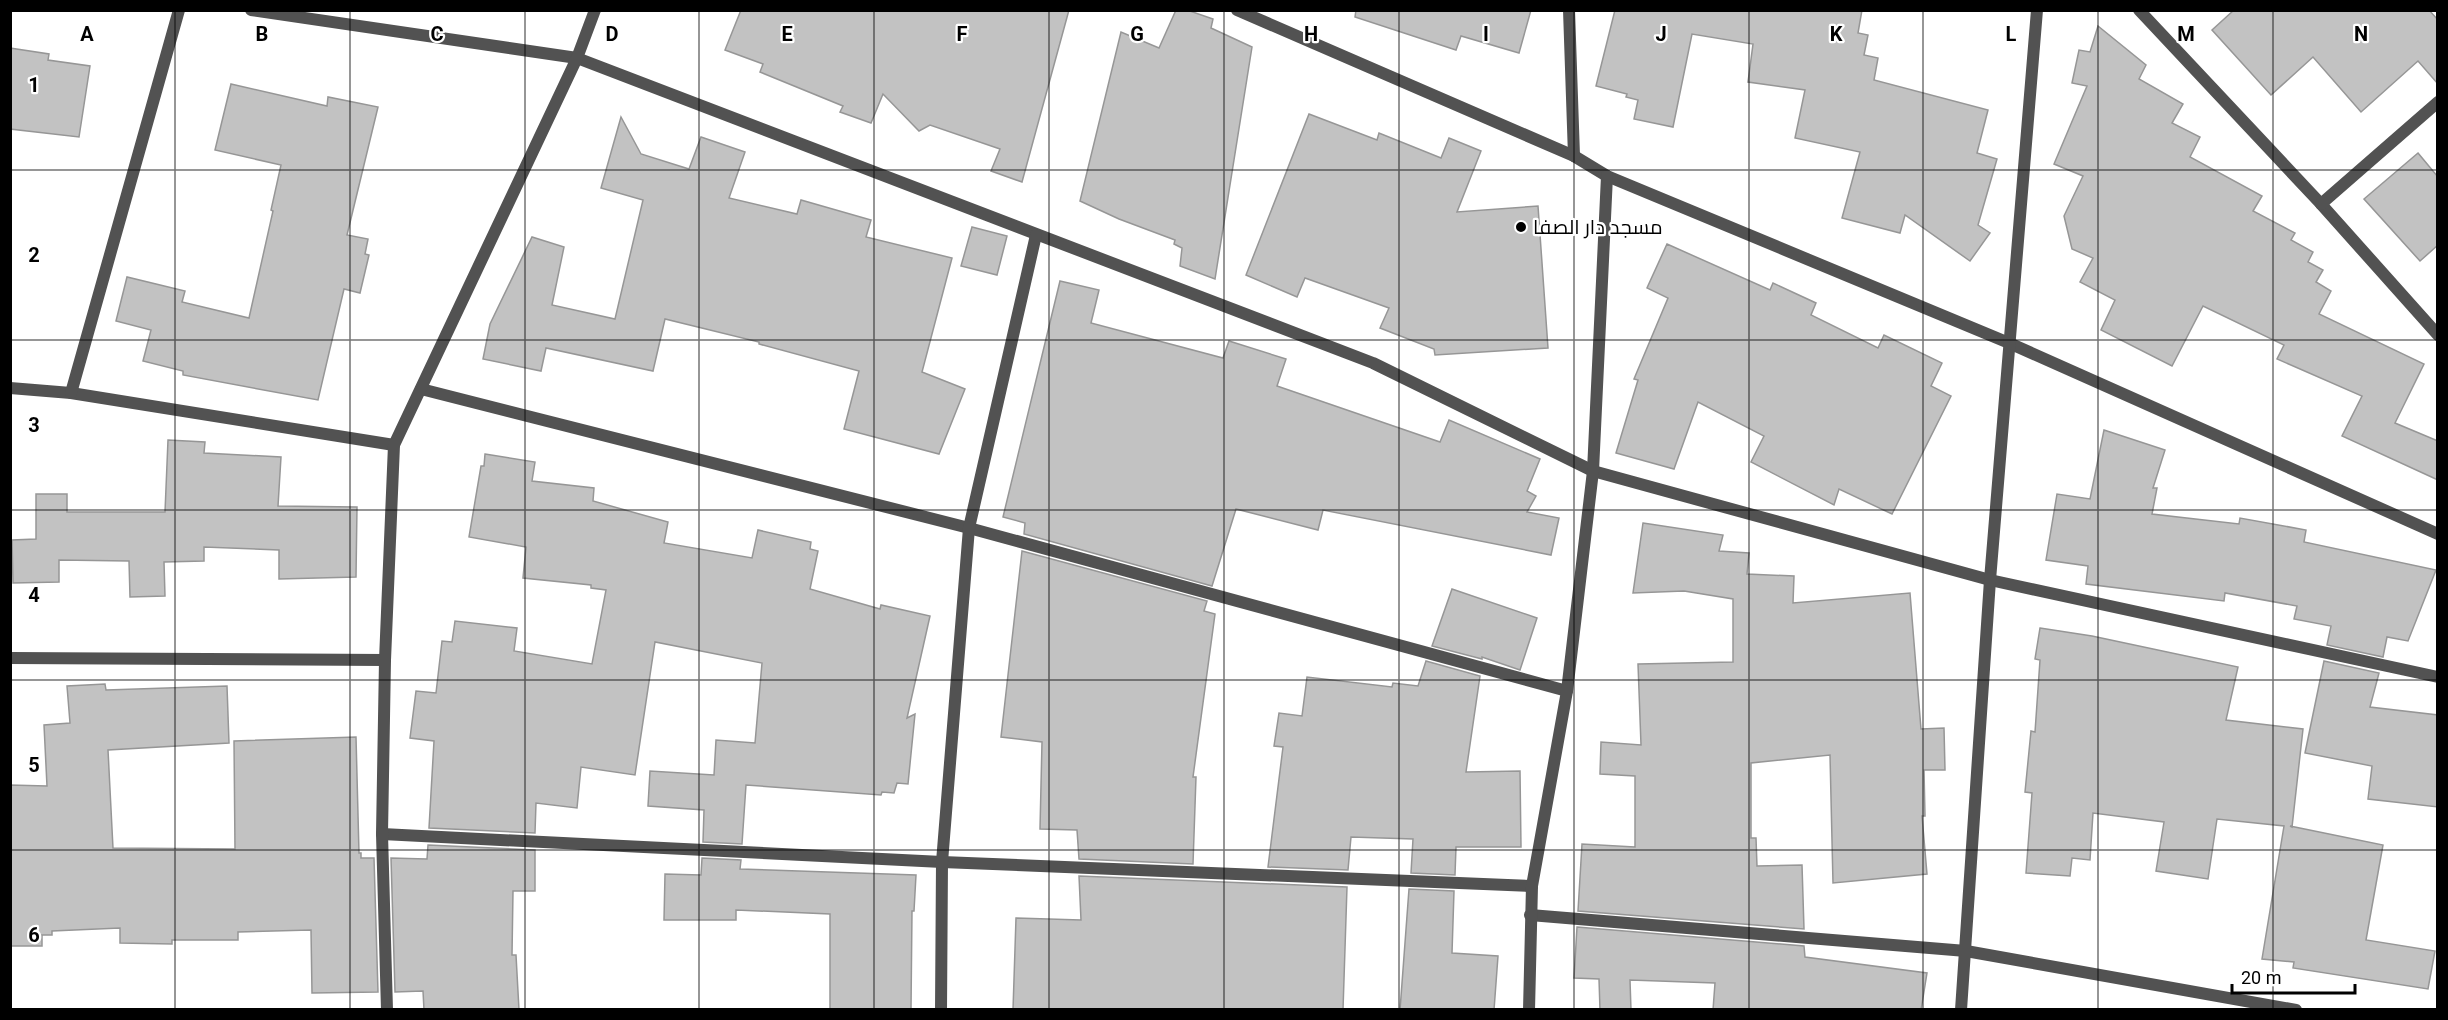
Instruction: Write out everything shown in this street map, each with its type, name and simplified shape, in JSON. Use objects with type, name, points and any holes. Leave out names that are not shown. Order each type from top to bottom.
[{"type":"street","points":[[71,393],[179,10]]},
{"type":"street","points":[[251,10],[577,58],[1373,363],[1593,471],[1990,580],[2438,677]]},
{"type":"street","points":[[387,1010],[382,834],[385,660],[394,445],[577,58],[595,10]]},
{"type":"street","points":[[1237,10],[1574,156],[1607,176],[2009,344],[2438,534]]},
{"type":"street","points":[[1569,10],[1574,156]]},
{"type":"street","points":[[1961,1010],[1990,580],[2037,10]]},
{"type":"street","points":[[2139,10],[2321,204],[2438,335]]},
{"type":"street","points":[[2321,204],[2438,102]]},
{"type":"street","points":[[1529,1010],[1532,886],[1567,691],[1593,471],[1607,176]]},
{"type":"street","points":[[941,1010],[942,861],[969,528],[1036,235]]},
{"type":"street","points":[[10,388],[71,393],[394,445]]},
{"type":"street","points":[[422,389],[969,528],[1567,691]]},
{"type":"street","points":[[10,658],[385,660]]},
{"type":"street","points":[[382,834],[1532,886]]},
{"type":"street","points":[[1530,915],[1966,951],[2296,1010]]},
{"type":"building","points":[[741,10],[1069,10],[1022,182],[991,171],[1000,149],[930,125],[919,131],[883,94],[871,123],[840,112],[843,106],[760,72],[763,64],[725,50]]},
{"type":"building","points":[[1176,10],[1187,10],[1213,19],[1211,28],[1252,47],[1215,279],[1180,266],[1182,248],[1174,244],[1175,240],[1119,219],[1080,201],[1121,32],[1159,48]]},
{"type":"building","points":[[1356,10],[1531,10],[1519,53],[1461,36],[1456,50],[1355,17]]},
{"type":"building","points":[[1615,10],[1862,10],[1858,33],[1868,35],[1864,55],[1878,58],[1874,80],[1988,110],[1977,153],[1997,159],[1978,225],[1990,233],[1970,261],[1905,215],[1900,233],[1842,218],[1860,152],[1795,138],[1805,90],[1748,82],[1753,44],[1692,34],[1673,127],[1634,119],[1638,100],[1626,97],[1627,94],[1596,86]]},
{"type":"building","points":[[2234,10],[2429,10],[2438,20],[2438,84],[2418,61],[2361,112],[2313,57],[2271,95],[2212,30]]},
{"type":"building","points":[[2098,26],[2146,65],[2139,79],[2183,104],[2172,123],[2200,137],[2190,157],[2262,196],[2253,211],[2295,233],[2291,240],[2313,252],[2308,262],[2323,270],[2316,282],[2331,291],[2319,314],[2424,364],[2395,423],[2438,441],[2438,480],[2342,436],[2362,396],[2277,359],[2284,345],[2203,306],[2172,366],[2101,330],[2115,300],[2080,282],[2093,258],[2072,249],[2064,216],[2083,176],[2054,164],[2087,86],[2072,83],[2079,50],[2090,52]]},
{"type":"building","points":[[10,48],[49,54],[48,60],[90,66],[79,137],[10,129]]},
{"type":"building","points":[[231,84],[327,106],[328,97],[378,107],[347,235],[368,239],[365,254],[369,255],[360,293],[344,289],[318,400],[183,375],[183,371],[143,361],[151,330],[116,321],[127,277],[185,291],[182,302],[249,318],[281,165],[215,150]]},
{"type":"building","points":[[1309,114],[1377,140],[1379,133],[1441,158],[1449,138],[1481,151],[1457,212],[1538,206],[1548,348],[1435,355],[1434,349],[1380,328],[1389,308],[1305,278],[1297,297],[1246,275]]},
{"type":"building","points":[[621,117],[641,154],[689,169],[701,137],[745,152],[729,198],[797,214],[801,200],[871,220],[866,237],[952,258],[922,372],[965,389],[939,454],[844,429],[859,371],[759,344],[759,342],[665,319],[653,371],[546,348],[541,371],[483,359],[490,324],[532,237],[564,247],[552,305],[615,319],[643,200],[601,188]]},
{"type":"building","points":[[2418,153],[2438,177],[2438,245],[2420,261],[2364,199]]},
{"type":"building","points":[[972,227],[1007,236],[997,275],[961,266]]},
{"type":"building","points":[[1667,244],[1770,290],[1773,283],[1816,303],[1811,315],[1878,348],[1884,335],[1942,363],[1931,386],[1951,396],[1892,514],[1839,489],[1834,505],[1751,462],[1764,436],[1698,402],[1674,469],[1616,453],[1638,380],[1634,379],[1668,298],[1647,288]]},
{"type":"building","points":[[1060,281],[1099,290],[1091,323],[1223,358],[1229,341],[1286,359],[1277,386],[1440,442],[1449,420],[1540,459],[1527,491],[1536,496],[1527,512],[1559,518],[1551,555],[1323,510],[1318,530],[1236,509],[1212,586],[1024,534],[1025,523],[1003,517]]},
{"type":"building","points":[[2104,430],[2165,450],[2153,488],[2157,488],[2152,514],[2239,524],[2240,518],[2306,530],[2304,542],[2436,570],[2408,641],[2387,637],[2383,657],[2327,645],[2331,626],[2294,619],[2297,606],[2225,593],[2224,601],[2086,584],[2088,566],[2046,560],[2057,494],[2090,499]]},
{"type":"building","points":[[168,440],[205,442],[204,453],[281,457],[278,506],[357,507],[356,577],[279,579],[279,550],[204,547],[204,561],[164,562],[165,596],[130,597],[129,561],[59,560],[59,582],[13,583],[12,540],[36,539],[36,494],[67,494],[67,512],[165,512]]},
{"type":"building","points":[[485,454],[535,462],[532,481],[594,488],[593,501],[668,522],[664,543],[752,558],[758,530],[811,542],[810,549],[818,551],[810,589],[880,609],[881,605],[930,616],[907,718],[915,714],[908,784],[897,783],[894,793],[882,792],[881,795],[746,785],[742,844],[703,842],[704,810],[648,806],[650,771],[714,775],[716,740],[755,743],[762,663],[655,642],[635,775],[581,767],[577,808],[536,803],[535,833],[429,828],[434,741],[410,738],[416,691],[436,693],[442,641],[452,642],[455,621],[517,628],[514,651],[592,664],[606,590],[591,588],[591,585],[523,578],[526,547],[469,537]]},
{"type":"building","points":[[1643,523],[1723,535],[1719,551],[1749,553],[1747,574],[1794,576],[1793,603],[1910,593],[1921,729],[1944,728],[1945,770],[1924,770],[1925,816],[1922,816],[1927,874],[1833,883],[1830,755],[1751,763],[1751,838],[1756,838],[1757,866],[1802,865],[1804,929],[1578,911],[1582,844],[1635,847],[1635,776],[1600,774],[1601,742],[1641,745],[1638,664],[1733,662],[1733,599],[1684,591],[1633,593]]},
{"type":"building","points":[[1022,551],[1207,601],[1204,611],[1215,614],[1193,777],[1196,777],[1193,864],[1079,859],[1077,830],[1040,829],[1042,742],[1001,737]]},
{"type":"building","points":[[1452,589],[1537,618],[1520,670],[1482,657],[1482,659],[1432,646]]},
{"type":"building","points":[[2040,628],[2092,636],[2238,667],[2226,720],[2303,729],[2292,826],[2383,845],[2366,940],[2435,951],[2428,989],[2293,968],[2294,962],[2262,959],[2284,826],[2217,819],[2208,879],[2156,871],[2164,822],[2093,813],[2090,860],[2072,858],[2070,876],[2026,873],[2032,793],[2025,792],[2031,731],[2035,732],[2040,660],[2035,659]]},
{"type":"building","points":[[1426,661],[1480,676],[1466,772],[1520,771],[1521,847],[1456,847],[1455,875],[1411,873],[1413,839],[1351,837],[1348,870],[1268,867],[1283,747],[1274,746],[1279,713],[1302,716],[1307,677],[1392,687],[1393,683],[1418,686]]},
{"type":"building","points":[[2324,661],[2379,673],[2370,707],[2438,715],[2438,807],[2368,799],[2372,766],[2305,753]]},
{"type":"building","points":[[105,684],[106,690],[227,686],[229,743],[108,750],[113,848],[235,849],[234,741],[356,737],[359,853],[361,853],[361,858],[374,858],[378,992],[312,993],[311,930],[238,932],[238,940],[172,940],[172,944],[120,943],[120,928],[52,931],[52,935],[42,935],[42,946],[10,946],[10,785],[47,786],[44,725],[70,723],[67,686]]},
{"type":"building","points":[[428,845],[535,850],[535,891],[513,891],[512,955],[516,955],[519,1010],[424,1010],[423,991],[395,992],[391,858],[427,859]]},
{"type":"building","points":[[702,858],[741,860],[740,869],[916,875],[914,911],[912,911],[911,1010],[830,1010],[830,914],[736,910],[736,920],[664,920],[665,874],[701,875]]},
{"type":"building","points":[[1079,876],[1347,887],[1343,1010],[1013,1010],[1016,918],[1081,920]]},
{"type":"building","points":[[1409,889],[1454,891],[1452,953],[1498,956],[1494,1010],[1400,1010]]},
{"type":"building","points":[[1577,927],[1804,946],[1805,957],[1927,973],[1921,1010],[1713,1010],[1715,983],[1630,980],[1631,1010],[1600,1010],[1599,979],[1574,978]]},
{"type":"place","name":"مسجد دار الصفا","points":[[1521,227]]}]
